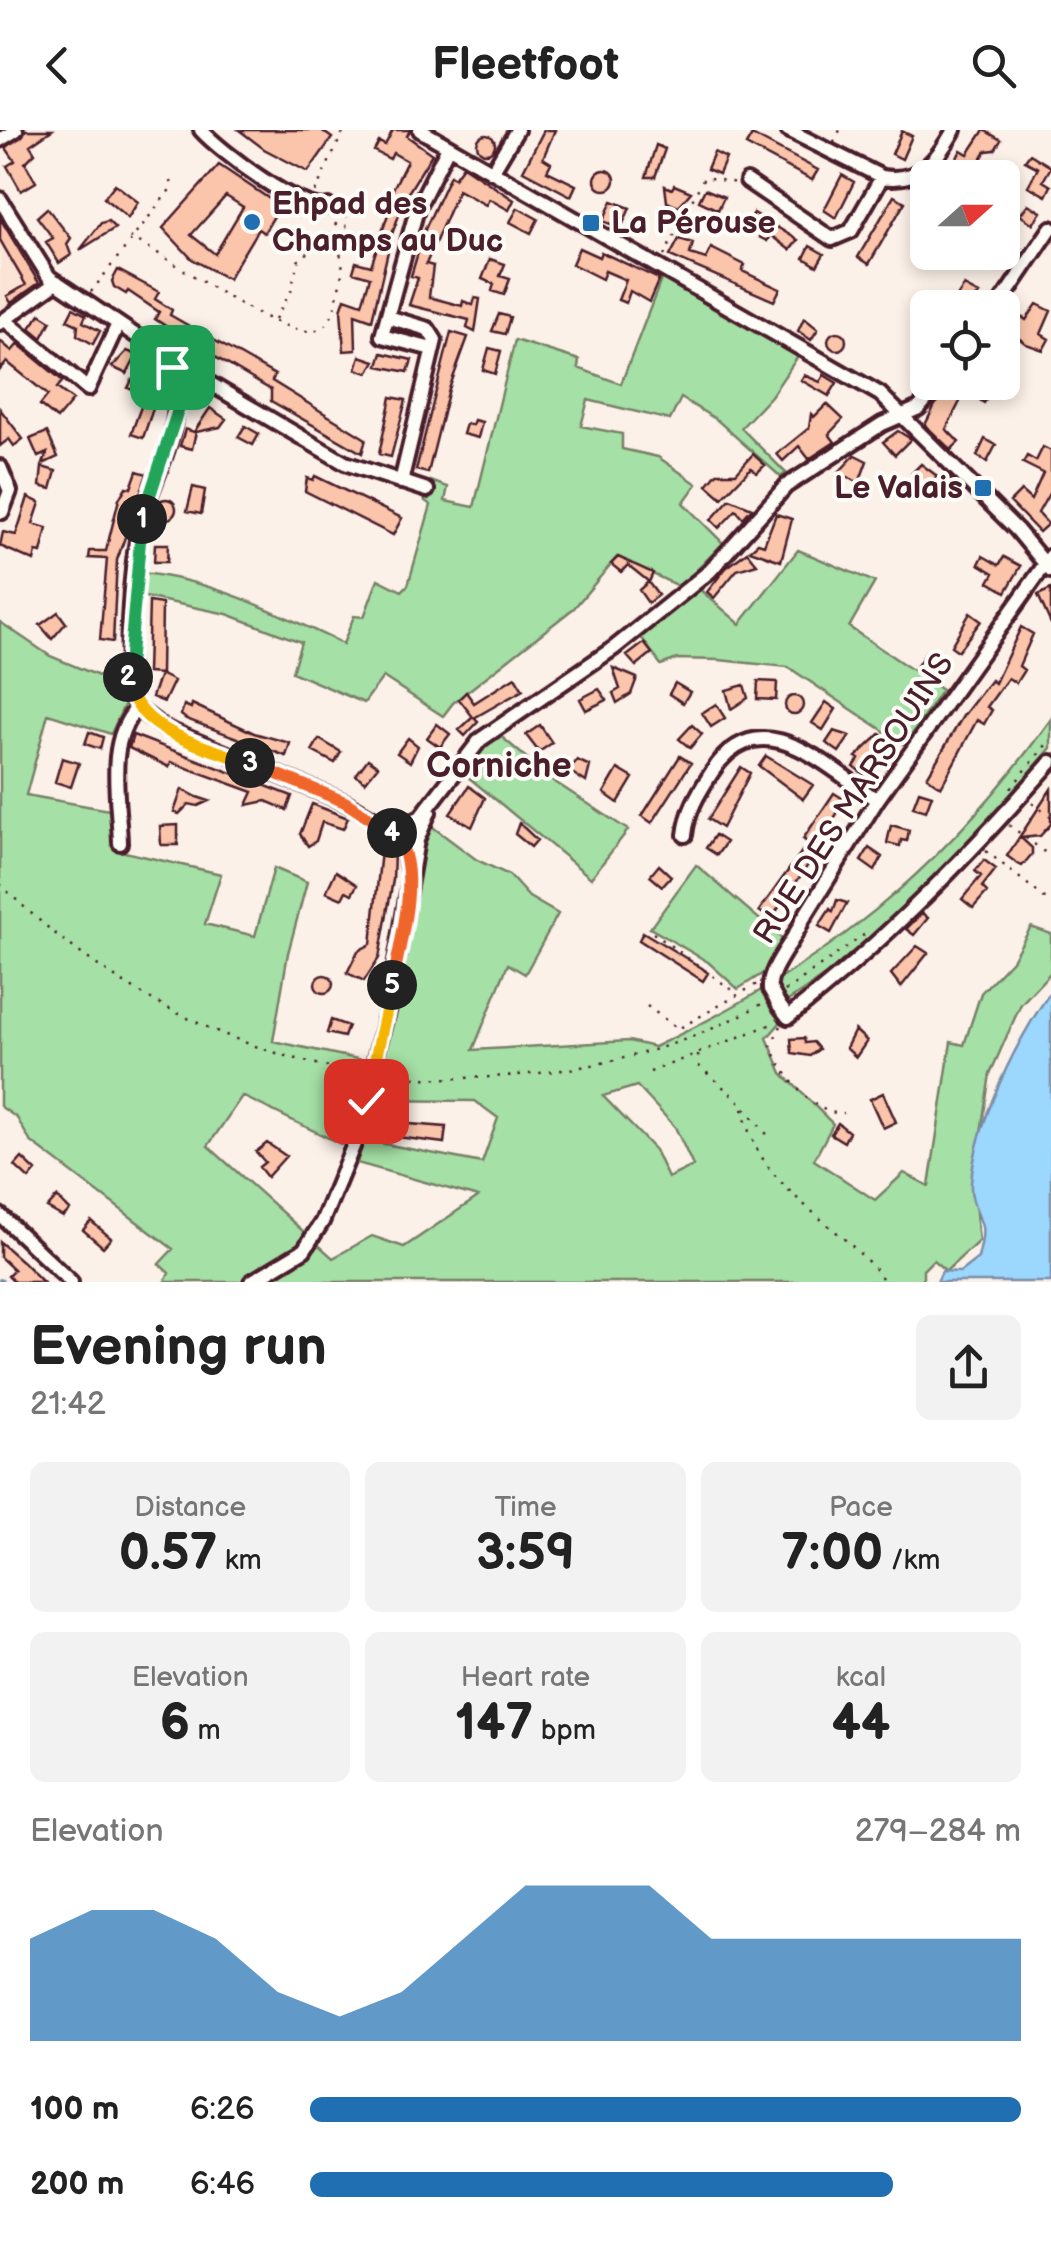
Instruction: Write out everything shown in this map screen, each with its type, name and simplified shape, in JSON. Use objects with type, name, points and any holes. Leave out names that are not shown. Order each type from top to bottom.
[{"type":"street","points":[[0,140],[16,130]]},
{"type":"street","points":[[420,130],[880,394],[1049,564]]},
{"type":"street","points":[[492,172],[518,130]]},
{"type":"street","points":[[788,130],[882,177],[911,177],[924,170],[938,158],[954,130]]},
{"type":"street","points":[[206,132],[308,205],[334,209]]},
{"type":"street","points":[[432,350],[382,336],[417,209],[448,147]]},
{"type":"street","points":[[747,181],[763,196],[832,239],[851,231],[882,177]]},
{"type":"street","points":[[0,199],[37,264],[84,302],[166,356],[175,375],[178,410],[137,544],[128,683],[137,708],[164,728],[345,802],[410,842]]},
{"type":"street","points":[[1009,290],[1051,228]]},
{"type":"street","points":[[56,282],[2,322],[88,389],[118,324]]},
{"type":"street","points":[[388,317],[434,333],[401,482]]},
{"type":"street","points":[[175,375],[192,373],[344,463],[427,490]]},
{"type":"street","points":[[410,842],[464,755],[480,740],[614,648],[710,571],[786,486],[919,408],[926,400]]},
{"type":"street","points":[[0,466],[10,491],[2,512]]},
{"type":"street","name":"RUE DES MARSOUINS","points":[[783,1011],[771,983],[878,800],[1049,564]]},
{"type":"street","points":[[120,843],[117,754],[125,722],[137,708]]},
{"type":"street","points":[[684,835],[687,811],[720,760],[737,746],[757,738],[793,745],[878,800]]},
{"type":"street","points":[[783,1011],[859,962],[977,844],[1000,818],[1014,794],[1051,762]]},
{"type":"street","points":[[378,821],[409,822],[430,809]]},
{"type":"street","points":[[251,1282],[304,1250],[336,1191],[366,1101],[408,882],[409,822]]},
{"type":"street","points":[[0,1216],[71,1282]]},
{"type":"path","points":[[308,205],[344,130]]},
{"type":"path","points":[[658,266],[704,177],[728,184],[747,181]]},
{"type":"path","points":[[84,302],[172,187],[171,182]]},
{"type":"path","points":[[130,238],[181,265],[212,290],[307,332],[328,324],[342,277],[338,242],[348,223],[334,209]]},
{"type":"path","points":[[276,319],[291,291],[298,260],[332,233],[334,209]]},
{"type":"path","points":[[1051,739],[1014,794],[1051,817]]},
{"type":"path","points":[[1000,818],[1051,857]]},
{"type":"path","points":[[977,844],[1051,903]]},
{"type":"path","points":[[0,884],[42,925],[114,978],[193,1024],[276,1053],[382,1077],[455,1080],[534,1076],[678,1044],[747,1012],[819,971],[873,929]]},
{"type":"path","points":[[653,933],[739,995]]},
{"type":"path","points":[[647,1006],[678,1029],[739,995],[771,983]]},
{"type":"path","points":[[650,1072],[698,1054],[783,1011]]},
{"type":"path","points":[[783,1011],[772,1036],[778,1062],[823,1110],[844,1112]]},
{"type":"path","points":[[698,1054],[698,1066],[770,1138]]},
{"type":"path","points":[[743,1109],[760,1159],[802,1206],[870,1261],[886,1282]]},
{"type":"shaded area","points":[[0,217],[42,288],[0,315]]},
{"type":"green space","points":[[662,277],[799,355],[771,396],[741,428],[786,473],[781,477],[717,420],[681,398],[670,420],[588,400],[581,426],[622,434],[622,449],[658,457],[697,484],[683,503],[723,543],[680,587],[617,557],[574,608],[453,703],[443,716],[383,677],[364,703],[292,672],[301,642],[227,614],[140,596],[143,573],[170,577],[246,600],[343,644],[354,616],[364,617],[378,579],[402,591],[408,585],[431,505],[425,501],[431,481],[448,487],[445,501],[474,507],[515,340],[579,360],[578,368],[621,384]]},
{"type":"green space","points":[[798,550],[875,582],[849,627],[942,690],[905,745],[788,667],[677,659],[661,665],[641,637],[698,588],[740,624]]},
{"type":"green space","points":[[0,622],[50,656],[118,684],[125,703],[111,734],[48,714],[26,795],[115,811],[116,850],[221,874],[205,924],[255,936],[274,868],[307,882],[288,953],[273,1041],[381,1064],[397,1008],[421,849],[430,825],[477,860],[509,875],[529,897],[558,914],[525,974],[508,964],[473,1050],[629,1041],[654,1047],[772,984],[875,910],[967,823],[1051,719],[1051,748],[983,827],[886,927],[850,958],[778,1008],[780,1023],[767,1038],[782,1073],[833,1124],[814,1160],[875,1200],[904,1173],[929,1186],[951,1042],[964,1045],[981,993],[1012,960],[1031,927],[1051,934],[1051,972],[1021,1004],[990,1074],[973,1184],[979,1241],[946,1271],[933,1260],[923,1270],[923,1282],[165,1282],[169,1273],[159,1264],[173,1249],[30,1141],[17,1118],[0,1106]],"holes":[[[637,1086],[675,1127],[693,1166],[668,1178],[655,1150],[603,1096]],[[242,1096],[341,1144],[358,1100],[475,1101],[498,1118],[482,1163],[364,1140],[357,1163],[478,1197],[404,1247],[372,1236],[333,1258],[208,1146]]]},
{"type":"green space","points":[[497,733],[555,782],[628,830],[591,878],[462,772]]},
{"type":"green space","points":[[696,865],[786,942],[768,970],[738,989],[708,962],[650,928]]},
{"type":"water","points":[[1051,991],[1051,1282],[937,1282],[942,1271],[960,1272],[978,1258],[982,1231],[971,1183],[980,1135],[1012,1057]]},
{"type":"building","points":[[26,130],[52,130],[30,145],[35,153],[25,163],[36,182],[21,191],[7,166],[15,161],[6,148]]},
{"type":"building","points":[[239,130],[321,130],[332,138],[308,172],[264,149]]},
{"type":"building","points":[[393,130],[410,130],[407,136],[432,154],[406,196],[392,234],[372,320],[355,314],[356,350],[344,351],[341,310],[345,298],[362,304],[370,277],[353,272],[356,262],[371,266],[393,199],[389,197],[407,161],[393,153],[390,159],[374,151],[379,142],[385,145]]},
{"type":"building","points":[[544,130],[555,130],[543,158],[551,163],[547,171],[576,185],[571,196],[523,171]]},
{"type":"building","points":[[984,130],[1001,140],[995,150],[986,151],[980,160],[956,160],[961,150],[968,154]]},
{"type":"building","points":[[902,131],[912,136],[902,159],[892,154]]},
{"type":"building","points":[[486,135],[495,144],[486,153],[477,144]]},
{"type":"building","points":[[752,135],[818,170],[812,180],[746,145]]},
{"type":"building","points":[[656,145],[665,149],[655,177],[646,177]]},
{"type":"building","points":[[714,152],[726,158],[719,174],[707,169]]},
{"type":"building","points":[[1030,154],[1051,167],[1043,181],[1051,186],[1046,196],[1028,186],[1038,168],[1025,161]]},
{"type":"building","name":"Ehpad des Champs au Duc","points":[[219,165],[280,206],[264,233],[258,229],[228,279],[192,259],[163,228]],"holes":[[[226,196],[243,207],[215,254],[191,235]]]},
{"type":"building","points":[[463,166],[514,200],[509,210],[489,199],[486,205],[458,190],[426,264],[433,266],[429,297],[462,306],[463,301],[473,305],[475,298],[480,299],[475,332],[467,328],[469,320],[409,305],[418,278],[411,276],[425,229],[450,175],[454,178]]},
{"type":"building","points":[[601,170],[609,170],[615,180],[609,190],[601,190],[595,184],[595,176]]},
{"type":"building","points":[[842,175],[854,182],[836,218],[824,210]]},
{"type":"building","points":[[115,184],[138,202],[128,218],[104,198]]},
{"type":"building","points":[[674,185],[691,192],[678,207],[667,202],[665,186],[672,189]]},
{"type":"building","points":[[705,189],[724,197],[718,210],[699,201]]},
{"type":"building","points":[[894,196],[905,202],[869,264],[858,257]]},
{"type":"building","points":[[612,201],[630,208],[621,228],[603,221]]},
{"type":"building","points":[[1028,204],[1041,212],[1033,224],[1020,215]]},
{"type":"building","points":[[47,208],[71,238],[67,244],[71,255],[59,263],[46,242],[53,238],[37,217]]},
{"type":"building","points":[[518,208],[538,219],[531,233],[510,222]]},
{"type":"building","points":[[754,213],[798,240],[790,250],[770,235],[767,241],[759,237],[761,233],[748,223]]},
{"type":"building","points":[[0,218],[39,283],[11,303],[7,296],[26,285],[0,240]]},
{"type":"building","points":[[108,221],[115,228],[80,250],[101,223]]},
{"type":"building","points":[[679,239],[693,243],[690,254],[706,259],[711,248],[745,265],[742,271],[780,289],[774,301],[670,256]]},
{"type":"building","points":[[810,246],[824,254],[817,266],[804,258]]},
{"type":"building","points":[[579,248],[599,257],[601,252],[659,279],[649,302],[630,291],[626,303],[618,300],[626,280],[605,271],[602,279],[572,264]]},
{"type":"building","points":[[490,259],[505,264],[500,276],[510,279],[504,295],[492,291],[494,284],[482,279]]},
{"type":"building","points":[[118,270],[159,292],[155,299],[172,310],[170,315],[275,375],[272,381],[366,439],[362,453],[271,401],[271,390],[210,354],[207,358],[173,341],[178,334],[155,319],[159,312],[128,291],[126,294],[114,287],[112,281]]},
{"type":"building","points":[[1037,304],[1051,311],[1041,334],[1049,339],[1043,350],[1020,339],[1020,316],[1026,320]]},
{"type":"building","points":[[73,308],[86,315],[83,322],[100,331],[93,344],[77,335],[78,325],[67,320]]},
{"type":"building","points":[[40,314],[51,321],[42,338],[30,328]]},
{"type":"building","points":[[499,314],[510,317],[505,334],[492,331]]},
{"type":"building","points":[[804,318],[818,329],[811,340],[798,331]]},
{"type":"building","points":[[451,332],[468,337],[449,389],[428,473],[416,470]]},
{"type":"building","points":[[837,332],[844,334],[844,348],[837,350],[830,348],[828,341],[830,334]]},
{"type":"building","points":[[0,341],[12,351],[18,344],[63,381],[57,388],[73,400],[57,419],[40,405],[48,395],[7,362],[0,370]]},
{"type":"building","points":[[489,348],[501,351],[495,374],[483,370]]},
{"type":"building","points":[[127,351],[137,355],[127,374],[112,367]]},
{"type":"building","points":[[382,353],[412,360],[408,372],[378,366]]},
{"type":"building","points":[[360,356],[375,361],[368,373],[356,369]]},
{"type":"building","points":[[804,375],[820,382],[824,375],[837,383],[829,396],[801,380]]},
{"type":"building","points":[[151,377],[162,382],[143,438],[131,434],[145,396],[128,388],[132,380],[147,387]]},
{"type":"building","points":[[391,397],[406,400],[391,457],[379,454]]},
{"type":"building","points":[[940,400],[961,400],[946,429],[959,442],[951,450],[925,425]]},
{"type":"building","points":[[827,404],[843,419],[829,434],[835,442],[809,459],[799,446],[783,461],[777,454],[809,428],[811,414],[814,417]]},
{"type":"building","points":[[210,408],[226,419],[220,427],[196,432],[192,449],[180,446],[185,429],[194,432]]},
{"type":"building","points":[[0,409],[23,439],[14,446],[9,439],[0,446]]},
{"type":"building","points":[[474,420],[482,422],[478,438],[463,434],[466,424],[472,425]]},
{"type":"building","points":[[245,426],[259,434],[253,445],[238,437]]},
{"type":"building","points":[[898,431],[911,439],[895,455],[883,442]]},
{"type":"building","points":[[47,432],[58,457],[43,464],[47,453],[38,457],[30,439]]},
{"type":"building","points":[[985,439],[996,445],[987,462],[977,456]]},
{"type":"building","points":[[1043,447],[1051,451],[1051,490],[1038,513],[1048,524],[1039,532],[1010,502],[1021,491],[1031,500],[1043,473],[1023,463],[1027,456],[1036,461]]},
{"type":"building","points":[[753,454],[765,465],[757,473],[751,468],[722,498],[707,485],[717,473],[736,473]]},
{"type":"building","points":[[855,455],[867,461],[859,483],[839,472]]},
{"type":"building","points":[[921,464],[937,476],[926,487],[912,473]]},
{"type":"building","points":[[42,467],[56,471],[51,489],[40,486]]},
{"type":"building","points":[[137,471],[147,474],[117,560],[113,642],[100,640],[107,559],[89,558],[90,551],[106,551],[119,499],[126,487],[131,488]]},
{"type":"building","points":[[315,476],[402,518],[393,535],[305,491],[307,478],[313,480]]},
{"type":"building","points":[[949,478],[963,492],[955,500],[941,486]]},
{"type":"building","points":[[193,487],[205,490],[201,514],[187,511]]},
{"type":"building","points":[[28,497],[40,503],[33,524],[47,528],[41,553],[36,552],[34,561],[0,546],[3,532],[16,535]]},
{"type":"building","points":[[166,499],[176,509],[166,519],[156,509]]},
{"type":"building","points":[[730,499],[752,508],[743,518],[736,510],[719,528],[711,520]]},
{"type":"building","points":[[776,514],[792,519],[781,561],[750,550],[758,543],[764,545]]},
{"type":"building","points":[[155,544],[168,544],[167,562],[154,562]]},
{"type":"building","points":[[747,552],[757,564],[737,570],[714,598],[707,592],[726,568]]},
{"type":"building","points":[[983,556],[999,565],[1004,557],[1021,566],[1006,592],[989,582],[994,573],[979,564]]},
{"type":"building","points":[[618,557],[653,573],[649,582],[628,565],[621,572],[611,564]]},
{"type":"building","points":[[648,582],[658,595],[648,603],[639,590]]},
{"type":"building","points":[[1051,589],[1051,624],[1038,595]]},
{"type":"building","points":[[149,602],[162,604],[161,674],[147,673]]},
{"type":"building","points":[[58,612],[66,623],[52,639],[40,625]]},
{"type":"building","points":[[970,613],[981,621],[958,651],[951,646]]},
{"type":"building","points":[[1021,627],[1033,634],[1019,666],[1024,670],[1016,683],[1008,678],[987,707],[992,710],[984,724],[977,720],[941,787],[927,777],[963,716],[991,680],[995,683]]},
{"type":"building","points":[[644,643],[652,653],[636,666],[627,656]]},
{"type":"building","points":[[926,652],[939,660],[928,674],[917,666]]},
{"type":"building","points":[[613,668],[637,678],[631,694],[617,703],[613,693],[620,689]]},
{"type":"building","points":[[160,674],[174,681],[164,702],[152,697]]},
{"type":"building","points":[[515,677],[523,690],[474,718],[478,722],[465,736],[459,730],[473,717],[459,699],[466,692],[474,703]]},
{"type":"building","points":[[758,681],[777,682],[776,700],[757,699]]},
{"type":"building","points":[[675,683],[690,692],[683,703],[669,694]]},
{"type":"building","points":[[744,685],[748,698],[731,709],[726,690]]},
{"type":"building","points":[[599,689],[607,700],[586,710],[580,699]]},
{"type":"building","points":[[794,696],[803,705],[794,714],[785,705]]},
{"type":"building","points":[[826,702],[836,709],[823,730],[812,723]]},
{"type":"building","points":[[192,704],[254,733],[290,743],[286,756],[186,719],[181,715],[184,705],[191,708]]},
{"type":"building","points":[[716,704],[725,718],[711,727],[702,713]]},
{"type":"building","points":[[437,724],[450,734],[440,747],[427,738]]},
{"type":"building","points":[[540,725],[552,743],[539,752],[526,735]]},
{"type":"building","points":[[692,725],[702,734],[690,748],[679,739]]},
{"type":"building","points":[[834,731],[850,736],[839,752],[826,743]]},
{"type":"building","points":[[89,732],[103,737],[100,749],[85,744]]},
{"type":"building","points":[[880,734],[892,742],[865,775],[854,767],[859,759],[856,757]]},
{"type":"building","points":[[133,735],[292,796],[287,810],[266,801],[247,805],[253,792],[171,762],[169,767],[129,748]]},
{"type":"building","points":[[408,738],[418,746],[410,762],[397,753]]},
{"type":"building","points":[[319,739],[341,752],[335,763],[312,751]]},
{"type":"building","points":[[680,756],[691,763],[652,823],[642,816]]},
{"type":"building","points":[[766,756],[813,785],[803,799],[759,766]]},
{"type":"building","points":[[62,758],[79,763],[71,787],[55,782]]},
{"type":"building","points":[[368,759],[378,766],[365,782],[356,775]]},
{"type":"building","points":[[577,760],[590,766],[586,782],[569,771]]},
{"type":"building","points":[[741,767],[750,773],[722,828],[708,819]]},
{"type":"building","points":[[618,769],[633,778],[618,803],[604,793]]},
{"type":"building","points":[[469,786],[485,798],[472,827],[450,814]]},
{"type":"building","points":[[182,789],[209,801],[198,806],[189,804],[179,814],[174,812]]},
{"type":"building","points":[[1051,789],[1051,824],[1040,836],[1021,838],[1032,848],[1022,866],[1007,856]]},
{"type":"building","points":[[919,791],[932,795],[926,811],[913,807]]},
{"type":"building","points":[[834,793],[845,800],[832,822],[836,824],[771,919],[759,911],[808,843],[803,839]]},
{"type":"building","points":[[312,804],[348,818],[343,829],[322,822],[316,841],[308,846],[300,834]]},
{"type":"building","points":[[519,823],[537,840],[531,847],[515,834]]},
{"type":"building","points":[[178,825],[178,845],[161,845],[160,826]]},
{"type":"building","points":[[891,825],[909,830],[907,841],[901,840],[900,846],[887,843]]},
{"type":"building","points":[[715,835],[726,842],[717,855],[706,848]]},
{"type":"building","points":[[869,848],[882,857],[875,871],[861,861]]},
{"type":"building","points":[[381,851],[394,853],[393,880],[379,958],[364,981],[347,973],[358,951],[371,944]]},
{"type":"building","points":[[984,860],[996,869],[982,887],[987,892],[973,908],[962,899],[981,876],[975,871]]},
{"type":"building","points":[[659,865],[671,876],[662,886],[650,876]]},
{"type":"building","points":[[336,871],[357,885],[352,894],[346,891],[342,899],[326,892]]},
{"type":"building","points":[[837,900],[847,903],[831,933],[819,926],[830,909],[833,912]]},
{"type":"building","points":[[922,913],[928,918],[914,935],[906,929]]},
{"type":"building","points":[[643,932],[702,968],[708,973],[703,981],[639,940]]},
{"type":"building","points":[[917,946],[928,953],[901,987],[891,974]]},
{"type":"building","points":[[324,975],[331,977],[331,991],[324,993],[317,991],[315,984],[317,977]]},
{"type":"building","points":[[331,1020],[348,1026],[344,1037],[327,1033]]},
{"type":"building","points":[[855,1030],[867,1041],[856,1057],[846,1048]]},
{"type":"building","points":[[804,1038],[805,1043],[813,1042],[819,1049],[810,1056],[792,1053],[791,1039]]},
{"type":"building","points":[[883,1093],[896,1122],[883,1128],[870,1099]]},
{"type":"building","points":[[384,1122],[446,1127],[444,1143],[382,1135]]},
{"type":"building","points":[[838,1123],[849,1132],[844,1142],[831,1134]]},
{"type":"building","points":[[267,1143],[286,1156],[267,1177],[259,1167],[265,1162],[256,1152]]},
{"type":"building","points":[[22,1158],[36,1171],[29,1179],[15,1166]]},
{"type":"building","points":[[57,1197],[70,1210],[63,1217],[47,1208]]},
{"type":"building","points":[[91,1221],[111,1238],[103,1247],[83,1230]]},
{"type":"building","points":[[0,1242],[43,1282],[14,1282],[8,1276],[14,1270],[0,1257]]},
{"type":"place","name":"Ehpad des Champs au Duc","points":[[252,222]]},
{"type":"place","name":"La Pérouse","points":[[591,223]]},
{"type":"place","name":"Le Valais","points":[[983,488]]},
{"type":"district","name":"Corniche","points":[[499,766]]},
{"type":"route","points":[[172,367],[178,386],[178,410],[137,544],[128,668],[131,696],[150,721],[345,802],[378,821],[404,845],[408,882],[403,923],[366,1101]]}]
